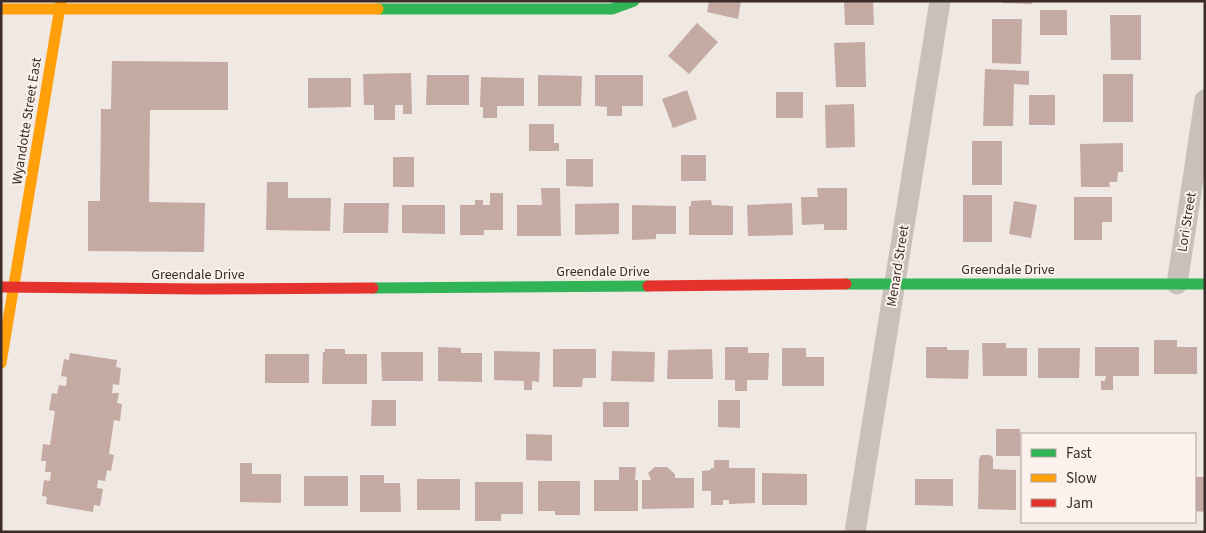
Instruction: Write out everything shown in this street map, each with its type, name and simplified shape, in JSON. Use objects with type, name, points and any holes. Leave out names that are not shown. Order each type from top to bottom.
[{"type":"street","points":[[1,9],[61,5],[248,10],[612,9],[634,1]]},
{"type":"street","name":"Menard Street","points":[[855,532],[940,1]]},
{"type":"street","name":"Wyandotte Street East","points":[[1,363],[61,5]]},
{"type":"street","name":"Lori Street","points":[[1177,284],[1205,100]]},
{"type":"street","name":"Greendale Drive","points":[[1,287],[200,290],[894,284],[1205,284]]},
{"type":"building","points":[[709,1],[741,1],[738,19],[707,12]]},
{"type":"building","points":[[844,1],[873,1],[874,25],[845,25]]},
{"type":"building","points":[[1002,1],[1032,1],[1032,4],[1002,3]]},
{"type":"building","points":[[1040,10],[1067,10],[1067,35],[1040,35]]},
{"type":"building","points":[[1110,15],[1141,15],[1141,60],[1111,60]]},
{"type":"building","points":[[992,19],[1022,19],[1021,64],[992,63]]},
{"type":"building","points":[[697,23],[718,42],[689,74],[668,56]]},
{"type":"building","points":[[865,42],[866,87],[836,87],[834,43]]},
{"type":"building","points":[[112,61],[228,62],[228,110],[150,110],[149,202],[205,203],[204,252],[88,251],[88,201],[100,201],[101,109],[111,109]]},
{"type":"building","points":[[985,69],[1029,71],[1029,85],[1014,84],[1013,126],[983,126]]},
{"type":"building","points":[[411,73],[412,114],[403,114],[403,105],[395,105],[395,120],[374,120],[374,105],[364,105],[363,74]]},
{"type":"building","points":[[1103,74],[1133,74],[1133,122],[1103,122]]},
{"type":"building","points":[[427,75],[469,75],[469,105],[426,105]]},
{"type":"building","points":[[538,75],[582,76],[581,106],[538,106]]},
{"type":"building","points":[[595,75],[643,75],[643,106],[622,106],[622,116],[607,116],[607,107],[595,106]]},
{"type":"building","points":[[481,77],[524,78],[524,106],[497,106],[497,118],[483,118],[483,107],[480,107]]},
{"type":"building","points":[[308,78],[351,78],[351,107],[308,108]]},
{"type":"building","points":[[687,90],[697,119],[673,128],[662,99]]},
{"type":"building","points":[[776,92],[803,92],[803,118],[776,118]]},
{"type":"building","points":[[1029,95],[1055,95],[1055,125],[1029,125]]},
{"type":"building","points":[[854,104],[855,147],[826,148],[825,105]]},
{"type":"building","points":[[529,124],[554,124],[554,143],[559,143],[559,151],[529,151]]},
{"type":"building","points":[[972,141],[1002,141],[1002,185],[972,185]]},
{"type":"building","points":[[1123,143],[1123,172],[1118,172],[1117,182],[1109,182],[1110,187],[1081,187],[1080,144]]},
{"type":"building","points":[[681,155],[706,155],[706,181],[681,181]]},
{"type":"building","points":[[393,157],[414,157],[414,187],[393,187]]},
{"type":"building","points":[[566,159],[593,159],[593,187],[566,186]]},
{"type":"building","points":[[267,182],[288,182],[288,198],[331,198],[330,231],[266,230]]},
{"type":"building","points":[[541,188],[560,188],[561,236],[517,236],[517,205],[542,205]]},
{"type":"building","points":[[817,188],[847,188],[847,230],[824,230],[824,224],[802,225],[801,197],[818,197]]},
{"type":"building","points":[[490,193],[503,193],[503,230],[484,230],[484,235],[460,235],[460,205],[475,205],[475,200],[483,200],[483,205],[490,205]]},
{"type":"building","points":[[963,195],[992,195],[992,242],[963,242]]},
{"type":"building","points":[[1074,197],[1112,197],[1112,222],[1102,222],[1102,240],[1074,240]]},
{"type":"building","points":[[711,200],[712,205],[733,206],[733,235],[689,235],[689,206],[691,206],[691,201]]},
{"type":"building","points":[[1014,201],[1037,205],[1031,238],[1009,234]]},
{"type":"building","points":[[344,203],[389,203],[388,233],[343,233]]},
{"type":"building","points":[[619,203],[619,234],[575,235],[575,204]]},
{"type":"building","points":[[792,203],[793,235],[748,236],[747,205]]},
{"type":"building","points":[[402,205],[445,205],[445,234],[402,233]]},
{"type":"building","points":[[632,205],[676,206],[676,234],[656,234],[656,239],[632,240]]},
{"type":"building","points":[[1154,340],[1177,340],[1177,347],[1197,347],[1197,374],[1154,374]]},
{"type":"building","points":[[982,343],[1006,343],[1006,348],[1027,348],[1027,376],[983,376]]},
{"type":"building","points":[[438,347],[461,348],[461,353],[482,353],[482,382],[438,381]]},
{"type":"building","points":[[725,347],[748,347],[748,353],[769,353],[768,380],[747,380],[747,391],[735,391],[735,380],[725,380]]},
{"type":"building","points":[[926,347],[947,347],[947,350],[969,350],[968,379],[926,378]]},
{"type":"building","points":[[1095,347],[1139,347],[1139,376],[1113,376],[1113,390],[1101,390],[1101,381],[1105,381],[1106,376],[1095,376]]},
{"type":"building","points":[[782,348],[806,348],[806,357],[824,357],[824,386],[782,386]]},
{"type":"building","points":[[1038,348],[1080,348],[1079,378],[1038,378]]},
{"type":"building","points":[[325,349],[345,349],[345,354],[367,354],[367,384],[322,384],[323,352],[325,352]]},
{"type":"building","points":[[553,349],[596,349],[596,378],[583,378],[582,387],[553,387]]},
{"type":"building","points":[[712,349],[713,379],[667,379],[668,350]]},
{"type":"building","points":[[494,351],[540,352],[539,382],[532,381],[532,390],[524,390],[524,381],[494,380]]},
{"type":"building","points":[[612,351],[655,352],[654,382],[611,381]]},
{"type":"building","points":[[381,352],[423,352],[423,381],[382,381]]},
{"type":"building","points":[[70,353],[117,360],[116,367],[121,368],[119,385],[113,384],[112,393],[119,393],[117,403],[122,404],[120,421],[114,420],[109,454],[114,455],[111,471],[107,470],[105,481],[98,480],[97,488],[103,489],[100,506],[94,505],[93,512],[46,504],[47,497],[42,496],[44,480],[50,481],[51,472],[45,472],[46,461],[41,461],[43,444],[50,445],[55,411],[49,410],[52,393],[57,394],[59,385],[66,386],[67,377],[61,376],[64,359],[69,360]]},
{"type":"building","points":[[265,354],[309,354],[309,383],[265,383]]},
{"type":"building","points":[[372,400],[396,400],[396,426],[371,426]]},
{"type":"building","points":[[718,400],[740,400],[740,428],[718,427]]},
{"type":"building","points":[[603,402],[629,402],[629,427],[603,427]]},
{"type":"building","points":[[996,429],[1020,429],[1020,456],[996,456]]},
{"type":"building","points":[[526,434],[552,435],[552,461],[526,460]]},
{"type":"building","points":[[981,455],[990,455],[993,458],[993,469],[1016,470],[1016,510],[978,509],[979,459]]},
{"type":"building","points":[[714,460],[729,460],[729,468],[755,468],[755,503],[729,504],[729,500],[723,500],[723,505],[711,505],[711,491],[702,491],[702,471],[714,468]]},
{"type":"building","points":[[240,463],[252,463],[252,474],[281,474],[281,503],[240,502]]},
{"type":"building","points":[[619,467],[636,467],[635,480],[638,480],[638,511],[594,511],[594,480],[619,480]]},
{"type":"building","points":[[655,467],[667,467],[675,474],[675,478],[694,478],[694,508],[642,509],[642,480],[651,480],[648,473]]},
{"type":"building","points":[[762,473],[807,474],[807,505],[762,505]]},
{"type":"building","points":[[360,475],[384,475],[384,483],[400,483],[401,512],[360,512]]},
{"type":"building","points":[[304,476],[348,476],[348,506],[304,506]]},
{"type":"building","points":[[1196,477],[1205,477],[1205,512],[1196,511]]},
{"type":"building","points":[[417,479],[460,479],[460,510],[417,510]]},
{"type":"building","points":[[915,479],[953,479],[953,506],[915,505]]},
{"type":"building","points":[[538,481],[580,481],[580,515],[555,515],[555,511],[538,511]]},
{"type":"building","points":[[475,482],[523,482],[523,514],[501,514],[501,521],[475,521]]},
{"type":"traffic: fast","points":[[378,9],[612,9],[634,1]]},
{"type":"traffic: fast","points":[[846,284],[1205,284]]},
{"type":"traffic: fast","points":[[373,288],[648,286]]},
{"type":"traffic: slow","points":[[1,363],[61,1]]},
{"type":"traffic: slow","points":[[1,9],[378,9]]},
{"type":"traffic: jam","points":[[648,286],[846,284]]},
{"type":"traffic: jam","points":[[1,287],[373,288]]}]
